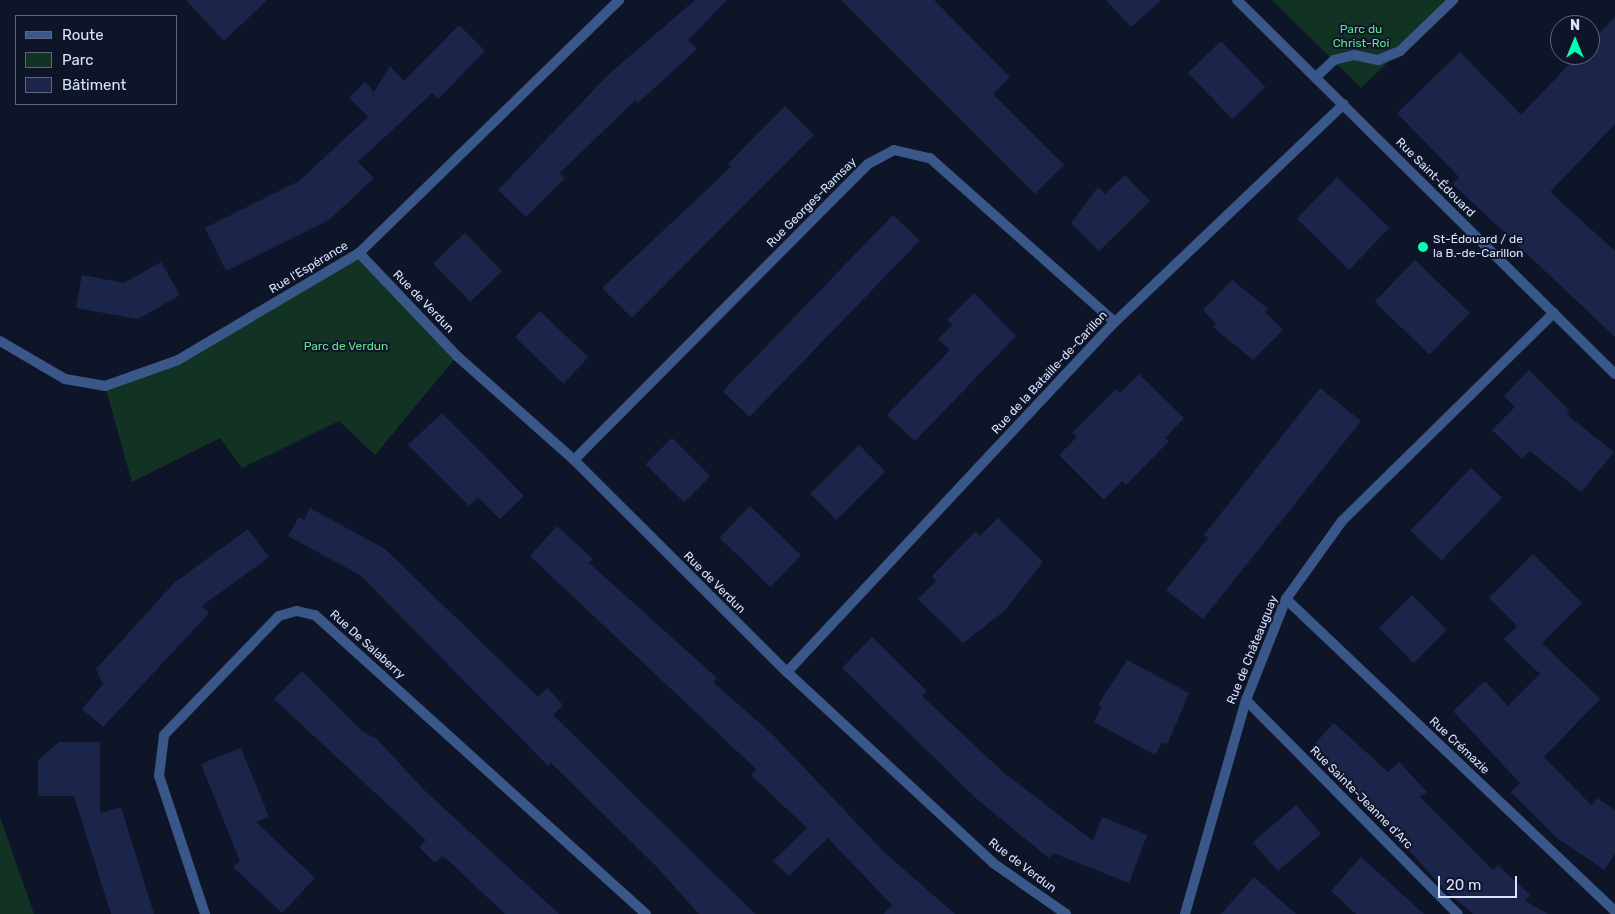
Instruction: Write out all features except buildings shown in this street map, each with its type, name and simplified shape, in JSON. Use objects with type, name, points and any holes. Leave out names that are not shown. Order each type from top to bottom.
[{"type":"street","name":"Rue l'Espérance","points":[[0,341],[65,379],[105,386],[178,360],[359,254],[619,0]]},
{"type":"street","name":"Rue Saint-Édouard","points":[[1237,0],[1615,374]]},
{"type":"street","points":[[1316,77],[1334,60],[1354,54],[1378,60],[1400,51],[1453,0]]},
{"type":"street","name":"Rue de la Bataille-de-Carillon","points":[[787,672],[1115,322],[1344,104]]},
{"type":"street","name":"Rue Georges-Ramsay","points":[[574,460],[868,164],[894,150],[930,158],[1115,322]]},
{"type":"street","name":"Rue de Verdun","points":[[359,254],[457,356],[574,460],[787,672],[993,863],[1066,914]]},
{"type":"street","name":"Rue de Châteauguay","points":[[1184,914],[1246,700],[1286,599],[1342,522],[1554,313]]},
{"type":"street","name":"Rue Crémazie","points":[[1286,599],[1615,911]]},
{"type":"street","name":"Rue De Salaberry","points":[[205,914],[159,776],[164,735],[279,616],[297,611],[315,615],[646,914]]},
{"type":"street","name":"Rue Sainte-Jeanne d'Arc","points":[[1246,700],[1458,914]]},
{"type":"green space","name":"Parc du Christ-Roi","points":[[1272,0],[1453,0],[1361,88]]},
{"type":"green space","name":"Parc de Verdun","points":[[359,253],[457,356],[375,455],[339,421],[242,468],[220,438],[132,482],[105,386],[178,360]]},
{"type":"green space","points":[[0,817],[34,914],[0,914]]},
{"type":"place","name":"St-Édouard / de la B.-de-Carillon","points":[[1423,247]]}]
